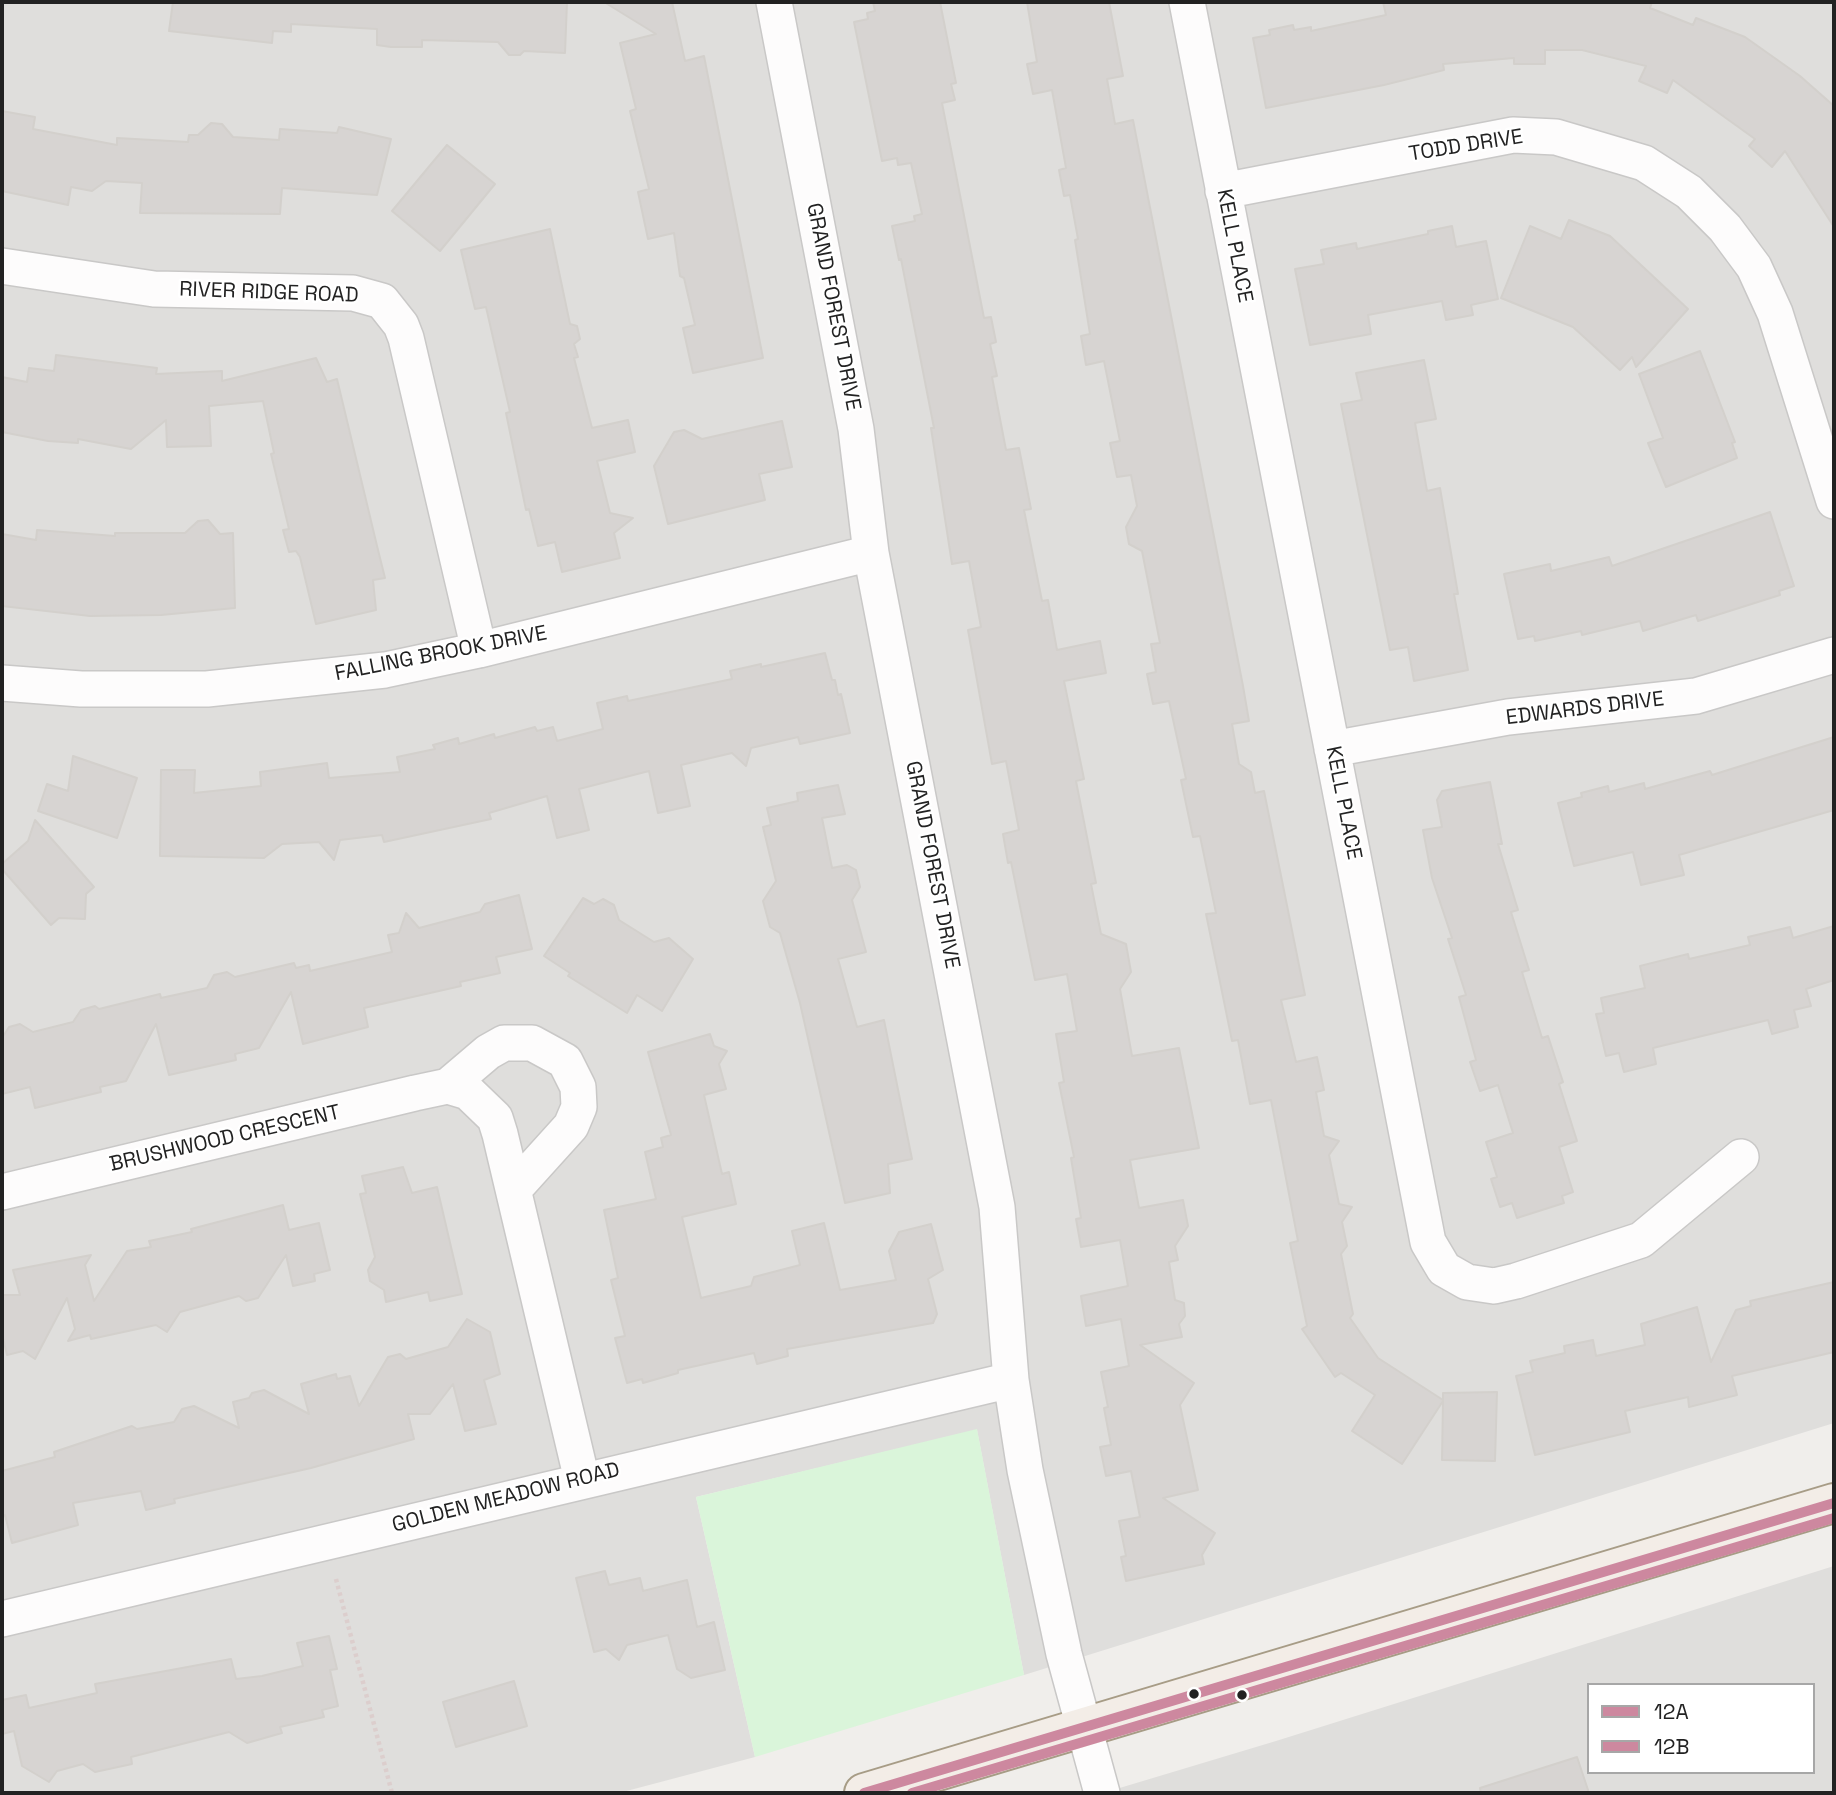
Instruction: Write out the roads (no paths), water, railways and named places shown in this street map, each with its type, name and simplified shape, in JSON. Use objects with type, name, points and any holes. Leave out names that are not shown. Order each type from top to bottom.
[{"type":"main road","points":[[864,1793],[1834,1503]]},
{"type":"street","name":"GRAND FOREST DRIVE","points":[[774,2],[856,429],[871,553],[997,1207],[1011,1380],[1042,1549],[1084,1729],[1102,1793]]},
{"type":"street","name":"KELL PLACE","points":[[1187,2],[1428,1242],[1444,1269],[1467,1282],[1494,1286],[1641,1240],[1741,1157]]},
{"type":"street","name":"TODD DRIVE","points":[[1223,191],[1513,135],[1556,137],[1644,163],[1689,192],[1725,228],[1754,267],[1775,313],[1834,501]]},
{"type":"street","name":"RIVER RIDGE ROAD","points":[[2,266],[154,289],[352,293],[382,301],[401,325],[406,338],[479,650]]},
{"type":"street","name":"FALLING BROOK DRIVE","points":[[2,683],[80,689],[207,689],[385,670],[479,650],[871,553]]},
{"type":"street","name":"EDWARDS DRIVE","points":[[1332,749],[1508,717],[1696,696],[1834,655]]},
{"type":"street","name":"BRUSHWOOD CRESCENT","points":[[2,1192],[448,1086],[488,1052],[504,1043],[532,1043],[565,1061],[578,1087],[579,1107],[571,1126],[515,1188]]},
{"type":"street","points":[[448,1086],[468,1092],[495,1118],[515,1188],[582,1480]]},
{"type":"street","name":"GOLDEN MEADOW ROAD","points":[[2,1619],[1011,1380]]}]
